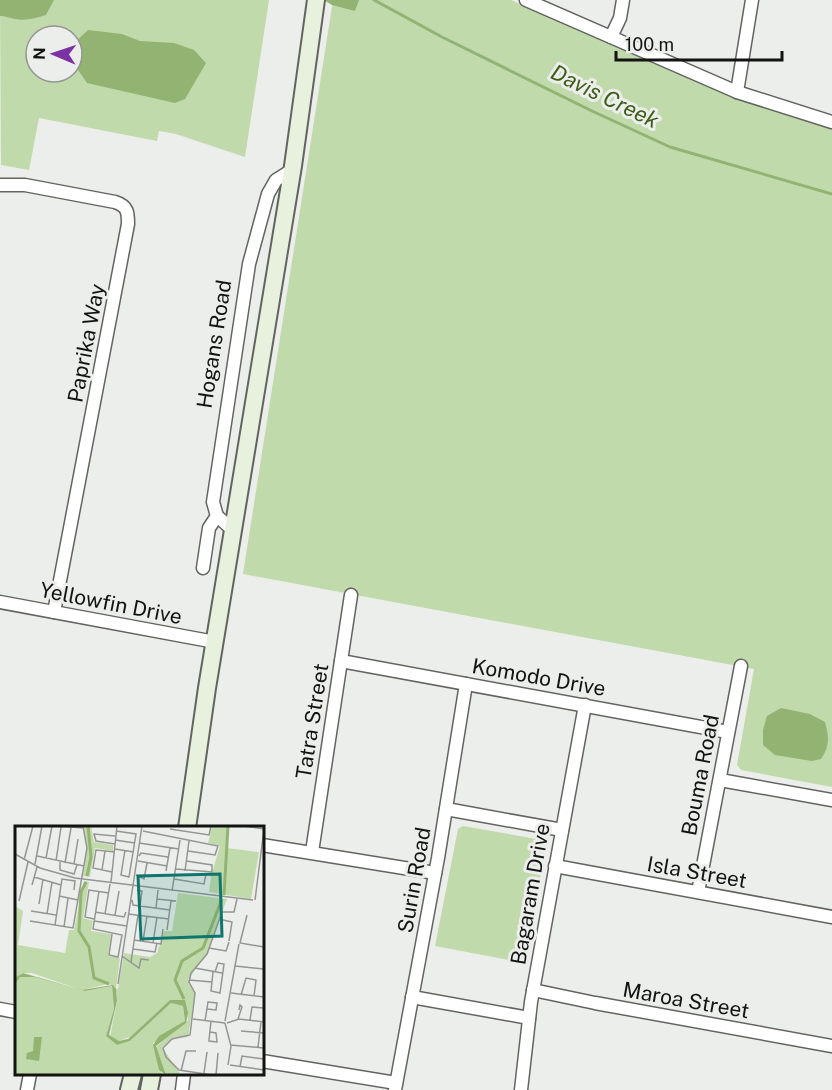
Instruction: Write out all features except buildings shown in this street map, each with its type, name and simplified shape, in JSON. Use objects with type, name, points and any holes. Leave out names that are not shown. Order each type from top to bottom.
[{"type":"street","points":[[187,826],[292,170],[316,0]]},
{"type":"street","points":[[526,0],[737,92],[832,122]]},
{"type":"street","points":[[611,38],[620,18],[623,0]]},
{"type":"street","points":[[737,92],[752,0]]},
{"type":"street","name":"Hogans Road","points":[[217,516],[213,507],[214,497],[253,246],[272,184],[292,170]]},
{"type":"street","name":"Paprika Way","points":[[0,185],[25,185],[115,202],[125,207],[128,212],[128,224],[54,612]]},
{"type":"street","points":[[202,568],[209,528],[217,516],[234,531]]},
{"type":"street","name":"Tatra Street","points":[[312,852],[351,595]]},
{"type":"street","name":"Yellowfin Drive","points":[[0,602],[215,642]]},
{"type":"street","name":"Komodo Drive","points":[[342,661],[728,732]]},
{"type":"street","name":"Bouma Road","points":[[698,892],[741,666]]},
{"type":"street","name":"Surin Road","points":[[264,1061],[395,1086],[435,873],[466,684]]},
{"type":"street","name":"Bagaram Drive","points":[[521,1090],[528,1018],[585,705]]},
{"type":"street","points":[[720,780],[832,800]]},
{"type":"street","points":[[446,809],[562,830]]},
{"type":"street","points":[[264,845],[435,873]]},
{"type":"street","name":"Isla Street","points":[[555,866],[832,917]]},
{"type":"street","name":"Maroa Street","points":[[533,990],[832,1046]]},
{"type":"street","points":[[412,997],[528,1018]]},
{"type":"street","points":[[0,1009],[15,1012]]},
{"type":"street","points":[[27,1090],[30,1075]]},
{"type":"street","points":[[129,1090],[133,1075]]},
{"type":"street","points":[[149,1090],[152,1075]]},
{"type":"street","points":[[182,1090],[184,1075]]},
{"type":"shaded area","points":[[0,0],[269,0],[245,157],[176,134],[159,131],[157,141],[39,118],[29,170],[1,165]]},
{"type":"shaded area","points":[[0,0],[54,0],[46,15],[23,20],[0,16]]},
{"type":"shaded area","points":[[324,0],[359,0],[355,11],[332,5]]},
{"type":"shaded area","points":[[333,0],[511,0],[720,91],[832,129],[832,787],[741,770],[737,765],[754,669],[243,574]]},
{"type":"shaded area","points":[[88,30],[122,34],[140,41],[174,43],[194,50],[206,63],[185,99],[175,103],[87,83],[84,79],[84,34]]},
{"type":"shaded area","points":[[781,708],[810,714],[825,722],[828,741],[821,759],[812,761],[775,755],[763,745],[763,730],[767,716]]},
{"type":"shaded area","points":[[463,826],[542,840],[546,845],[525,963],[435,946],[458,829]]},
{"type":"waterway","name":"Davis Creek","points":[[374,0],[442,37],[670,147],[832,194]]}]
